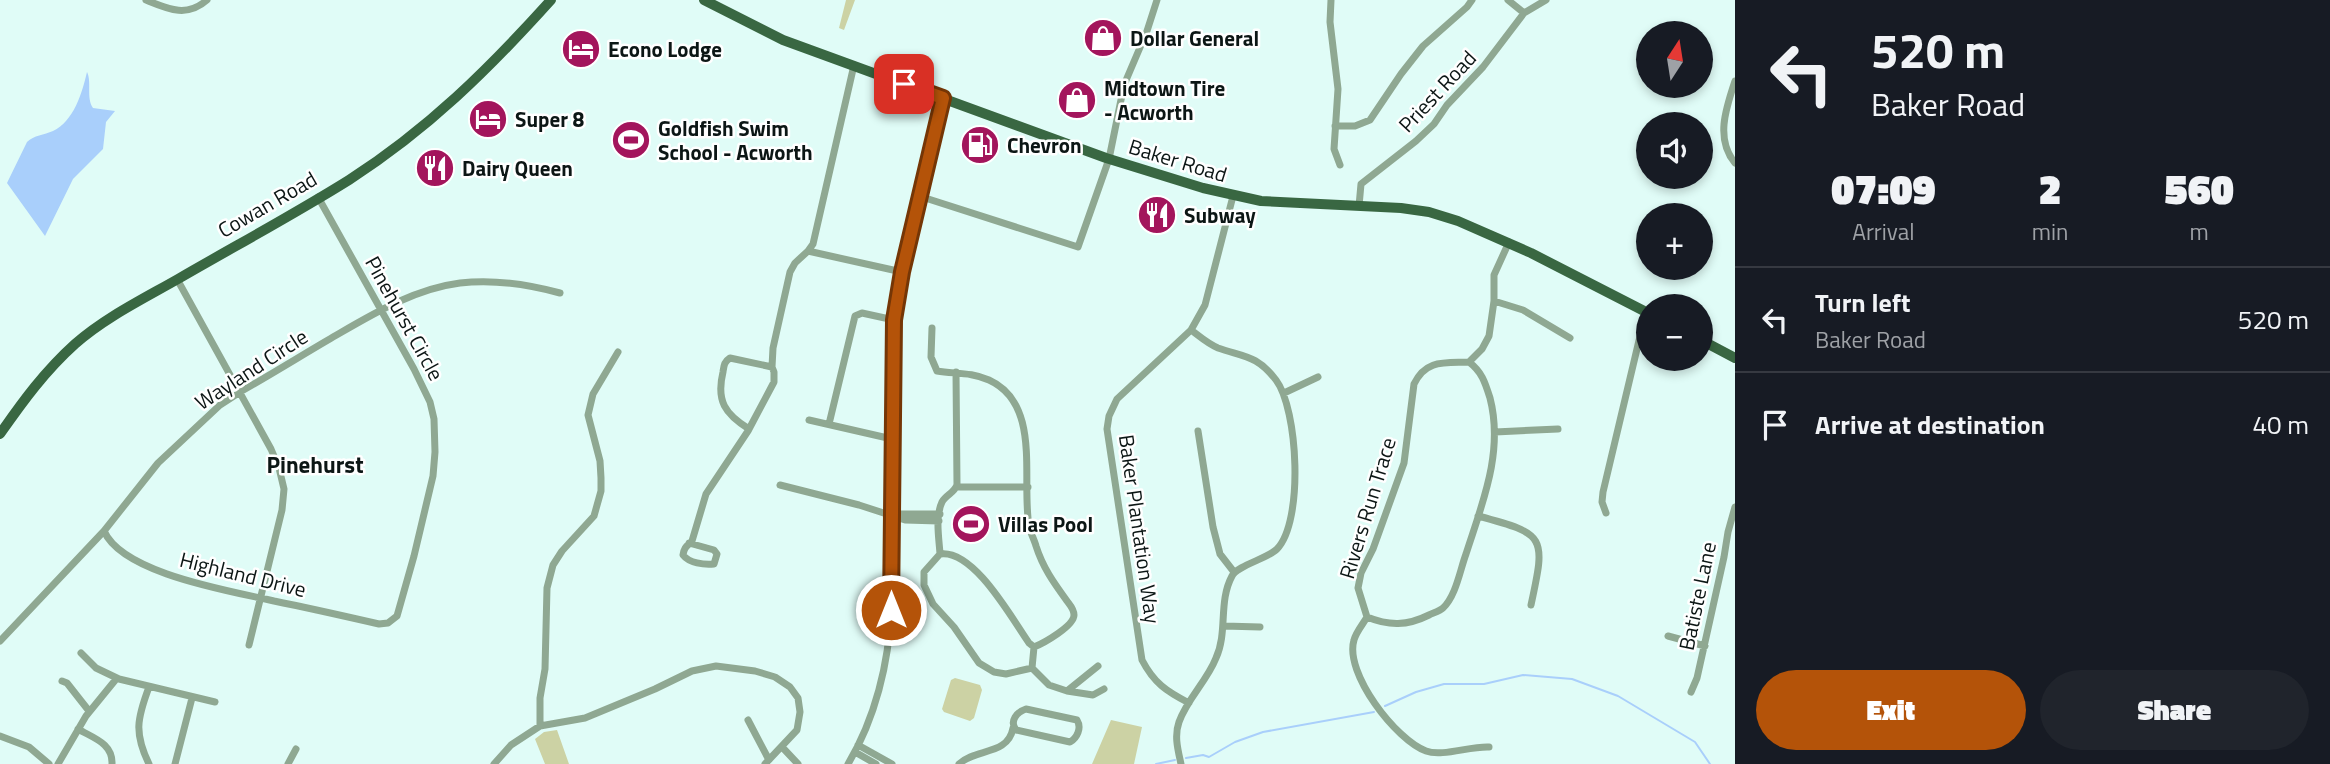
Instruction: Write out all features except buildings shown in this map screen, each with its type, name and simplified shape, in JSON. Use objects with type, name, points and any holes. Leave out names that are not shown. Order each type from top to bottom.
[{"type":"main road","name":"Cowan Road","points":[[0,434],[38,380],[76,344],[120,311],[346,182],[399,146],[456,100],[551,0]]},
{"type":"main road","name":"Baker Road","points":[[704,0],[783,40],[1109,159],[1233,196],[1299,204],[1401,208],[1429,212],[1509,242],[1636,306]]},
{"type":"main road","points":[[1713,346],[1735,358]]},
{"type":"street","points":[[146,0],[167,9],[181,11],[194,9],[207,0]]},
{"type":"street","points":[[919,196],[1078,247],[1109,159],[1124,85],[1147,32],[1157,0]]},
{"type":"street","points":[[1331,0],[1330,22],[1338,89],[1334,149],[1340,165]]},
{"type":"street","points":[[1335,126],[1355,126],[1370,120],[1423,46],[1472,0]]},
{"type":"street","points":[[1508,0],[1524,13]]},
{"type":"street","name":"Priest Road","points":[[1359,206],[1361,184],[1434,124],[1447,105],[1483,68],[1524,13],[1546,0]]},
{"type":"street","points":[[689,543],[714,551],[717,554],[714,564],[686,559],[684,551],[689,543],[692,541],[706,494],[750,429],[774,382],[772,348],[790,272],[813,244],[854,65]]},
{"type":"street","points":[[1735,81],[1724,121],[1723,137],[1727,153],[1735,163]]},
{"type":"street","points":[[848,764],[879,686],[888,644],[891,610],[894,320],[902,272],[943,98]]},
{"type":"street","points":[[1181,764],[1176,742],[1178,724],[1217,658],[1224,626],[1223,608],[1234,572],[1277,549],[1289,529],[1296,484],[1295,459],[1284,393],[1276,379],[1259,362],[1217,347],[1191,330],[1205,305],[1233,196]]},
{"type":"street","name":"Pinehurst Circle","points":[[318,197],[414,369],[430,402],[434,419],[433,476],[397,616],[388,624]]},
{"type":"street","points":[[1489,747],[1474,746],[1458,751],[1429,752],[1413,746],[1397,731],[1357,673],[1353,657],[1354,639],[1367,617],[1384,624],[1401,624],[1422,619],[1443,608],[1453,592],[1490,478],[1495,432],[1493,412],[1481,371],[1469,362],[1482,349],[1489,336],[1494,301],[1494,275],[1509,242]]},
{"type":"street","points":[[808,251],[902,272]]},
{"type":"street","points":[[177,279],[271,449],[284,489],[282,510],[249,645]]},
{"type":"street","name":"Wayland Circle","points":[[0,641],[104,531],[159,463],[220,405],[240,392],[380,310],[432,289],[458,283],[509,283],[560,293]]},
{"type":"street","points":[[1494,301],[1523,310],[1570,338]]},
{"type":"street","points":[[829,424],[855,316],[862,313],[894,320]]},
{"type":"street","points":[[932,328],[932,357],[937,371],[972,374],[995,383],[1017,406],[1025,440],[1029,527],[1040,558],[1054,585],[1073,608],[1074,615],[1072,621],[1060,632],[1034,647]]},
{"type":"street","name":"Baker Plantation Way","points":[[1189,703],[1167,691],[1150,676],[1142,660],[1107,429],[1109,416],[1117,399],[1191,330]]},
{"type":"street","points":[[540,726],[540,698],[545,669],[547,588],[553,565],[562,551],[594,516],[601,491],[600,461],[588,415],[593,394],[618,352]]},
{"type":"street","points":[[1606,513],[1602,502],[1603,492],[1636,357]]},
{"type":"street","points":[[750,429],[730,415],[720,397],[719,386],[725,362],[730,358],[772,367]]},
{"type":"street","name":"Rivers Run Trace","points":[[1367,617],[1358,588],[1361,573],[1373,549],[1404,463],[1414,383],[1420,372],[1428,366],[1469,362]]},
{"type":"street","points":[[957,372],[957,487]]},
{"type":"street","points":[[1284,393],[1318,377]]},
{"type":"street","points":[[809,420],[892,439]]},
{"type":"street","points":[[1495,432],[1558,429]]},
{"type":"street","points":[[1198,431],[1213,527],[1220,554],[1234,572]]},
{"type":"street","points":[[780,485],[891,514],[939,517]]},
{"type":"street","points":[[940,554],[939,517],[944,498],[957,487],[1028,487]]},
{"type":"street","name":"Batiste Lane","points":[[1691,692],[1705,646],[1735,507]]},
{"type":"street","points":[[1478,516],[1519,527],[1533,535],[1538,545],[1540,564],[1531,605]]},
{"type":"street","name":"Highland Drive","points":[[104,531],[120,550],[139,562],[186,581],[388,624]]},
{"type":"street","points":[[1032,668],[1006,674],[994,672],[979,663],[954,627],[933,604],[924,585],[924,572],[940,554],[957,557],[980,577],[1034,647]]},
{"type":"street","points":[[1224,626],[1260,627]]},
{"type":"street","points":[[1668,636],[1705,646]]},
{"type":"street","points":[[1032,668],[1034,647]]},
{"type":"street","points":[[81,653],[96,668],[117,678],[215,702]]},
{"type":"street","points":[[494,764],[512,745],[540,726],[585,718],[655,690],[692,671],[716,666],[755,671],[775,677],[790,687],[799,701],[800,718],[795,733],[769,760]]},
{"type":"street","points":[[1067,691],[1098,666]]},
{"type":"street","points":[[1032,668],[1049,685],[1067,691],[1093,695],[1104,689]]},
{"type":"street","points":[[58,764],[89,711],[117,678]]},
{"type":"street","points":[[62,681],[67,683],[89,711]]},
{"type":"street","points":[[149,687],[138,729],[138,737],[149,764]]},
{"type":"street","points":[[175,764],[192,698]]},
{"type":"street","points":[[959,764],[969,757],[1003,746],[1012,736],[1013,728],[1015,716],[1019,711],[1026,709],[1077,720],[1079,724],[1074,740],[1070,742],[1040,737],[1013,728]]},
{"type":"street","points":[[748,720],[769,760],[780,764]]},
{"type":"street","points":[[78,729],[105,745],[112,755],[112,764]]},
{"type":"street","points":[[0,736],[29,747],[50,764]]},
{"type":"street","points":[[782,747],[798,764]]},
{"type":"street","points":[[856,748],[876,764]]},
{"type":"street","points":[[856,748],[892,764]]},
{"type":"street","points":[[288,764],[296,749]]},
{"type":"green space","points":[[846,0],[855,0],[844,30],[839,28]]},
{"type":"green space","points":[[955,678],[980,685],[982,690],[974,718],[970,721],[942,709],[951,680]]},
{"type":"green space","points":[[1111,720],[1142,727],[1134,764],[1092,764]]},
{"type":"green space","points":[[557,730],[569,764],[545,764],[535,739],[544,732]]},
{"type":"water","points":[[87,72],[93,108],[115,111],[106,122],[103,149],[73,179],[45,236],[7,183],[27,142],[53,131],[72,113]]},
{"type":"waterway","points":[[1385,706],[1416,692],[1444,684],[1484,684],[1523,675],[1572,679],[1618,696],[1695,742],[1710,764]]},
{"type":"waterway","points":[[1186,758],[1203,755],[1209,757],[1235,742],[1263,732],[1374,712]]},
{"type":"waterway","points":[[1156,764],[1175,760]]},
{"type":"place","name":"Dollar General","points":[[1103,38]]},
{"type":"place","name":"Econo Lodge","points":[[581,49]]},
{"type":"place","name":"Midtown Tire - Acworth","points":[[1077,100]]},
{"type":"place","name":"Super 8","points":[[488,119]]},
{"type":"place","name":"Goldfish Swim School - Acworth","points":[[631,140]]},
{"type":"place","name":"Chevron","points":[[980,145]]},
{"type":"place","name":"Dairy Queen","points":[[435,168]]},
{"type":"place","name":"Subway","points":[[1157,215]]},
{"type":"place","name":"Villas Pool","points":[[971,524]]},
{"type":"district","name":"Pinehurst","points":[[315,464]]},
{"type":"route","points":[[891,610],[894,320],[902,272],[943,98],[904,84]]}]
